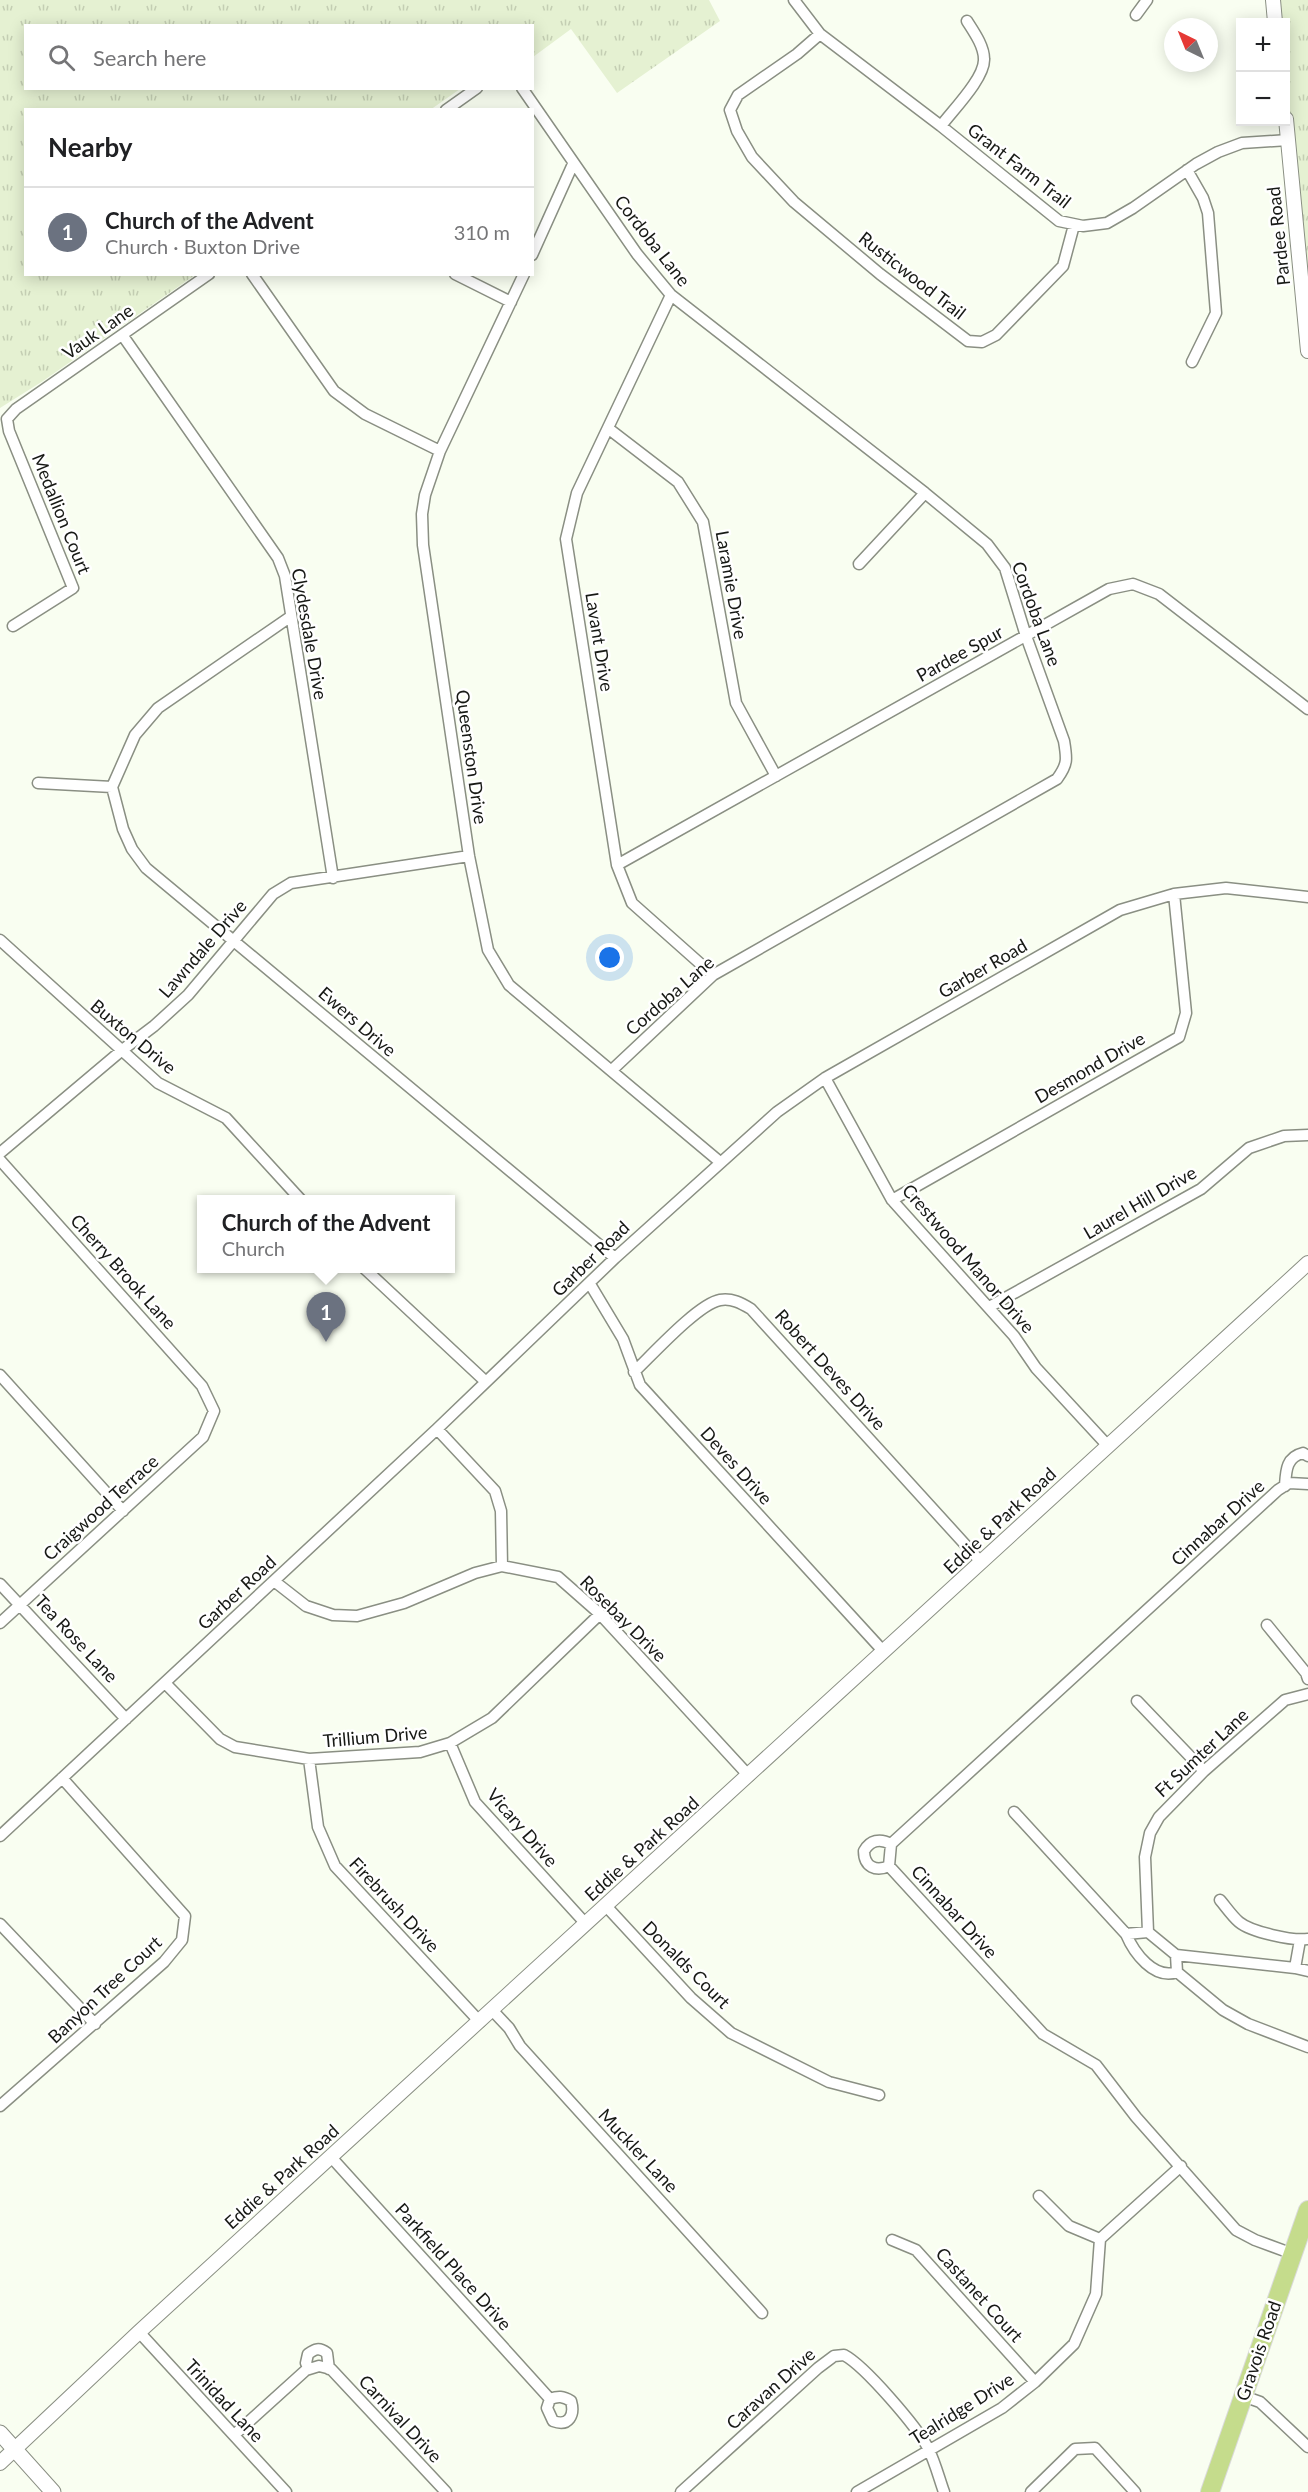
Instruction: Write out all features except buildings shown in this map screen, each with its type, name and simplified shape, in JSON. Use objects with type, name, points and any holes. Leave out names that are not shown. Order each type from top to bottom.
[{"type":"main road","name":"Gravois Road","points":[[1210,2492],[1308,2210]]},
{"type":"main road","points":[[0,2433],[53,2492]]},
{"type":"street","name":"Grant Farm Trail","points":[[794,0],[820,34],[941,126],[1059,221],[1074,225],[1107,223],[1218,152],[1242,142],[1288,140]]},
{"type":"street","points":[[1136,15],[1147,0]]},
{"type":"street","points":[[1273,0],[1275,18]]},
{"type":"street","points":[[941,126],[974,83],[985,61],[981,46],[967,21]]},
{"type":"street","name":"Rusticwood Trail","points":[[820,34],[797,54],[738,95],[730,110],[737,131],[752,157],[794,202],[880,274],[968,341],[982,342],[996,335],[1063,266],[1074,225]]},
{"type":"street","points":[[449,108],[474,90]]},
{"type":"street","name":"Cordoba Lane","points":[[523,90],[637,254],[671,295],[987,543],[1005,568],[1026,636],[1064,741],[1066,766],[1057,779],[713,975],[612,1070]]},
{"type":"street","name":"Pardee Road","points":[[1287,126],[1308,351]]},
{"type":"street","points":[[534,251],[573,164]]},
{"type":"street","points":[[1187,170],[1203,198],[1208,213],[1216,313],[1192,362]]},
{"type":"street","name":"Vauk Lane","points":[[3,419],[206,276]]},
{"type":"street","points":[[253,276],[334,391],[365,414],[440,451]]},
{"type":"street","points":[[459,276],[511,302]]},
{"type":"street","name":"Queenston Drive","points":[[523,276],[440,451],[425,495],[422,514],[423,545],[469,856],[488,950],[509,986],[720,1162]]},
{"type":"street","name":"Lavant Drive","points":[[671,295],[577,493],[566,539],[617,865],[632,903],[713,975]]},
{"type":"street","name":"Clydesdale Drive","points":[[123,336],[278,558],[285,576],[333,878]]},
{"type":"street","name":"Medallion Court","points":[[3,419],[73,588],[13,626]]},
{"type":"street","name":"Laramie Drive","points":[[609,429],[678,482],[703,522],[736,703],[776,776]]},
{"type":"street","points":[[858,564],[926,493]]},
{"type":"street","name":"Pardee Spur","points":[[617,865],[1109,589],[1132,584],[1159,594],[1308,710]]},
{"type":"street","points":[[38,783],[112,787],[135,735],[158,708],[290,617]]},
{"type":"street","name":"Ewers Drive","points":[[112,787],[123,829],[132,849],[146,868],[615,1258]]},
{"type":"street","name":"Lawndale Drive","points":[[0,1153],[154,1026],[188,995],[281,887],[291,883],[469,856]]},
{"type":"street","name":"Garber Road","points":[[0,1836],[438,1429],[485,1381],[615,1258],[777,1112],[825,1078],[1120,910],[1174,894],[1226,888],[1308,897]]},
{"type":"street","name":"Desmond Drive","points":[[892,1200],[1179,1037],[1186,1013],[1174,894]]},
{"type":"street","name":"Buxton Drive","points":[[0,940],[158,1083],[226,1118],[297,1195]]},
{"type":"street","name":"Crestwood Manor Drive","points":[[825,1078],[892,1200],[1014,1336],[1036,1368],[1108,1446]]},
{"type":"street","name":"Laurel Hill Drive","points":[[989,1307],[1201,1189],[1249,1148],[1284,1136],[1308,1135]]},
{"type":"street","name":"Cherry Brook Lane","points":[[0,1160],[202,1386],[214,1411]]},
{"type":"street","name":"Eddie & Park Road","points":[[0,2463],[139,2332],[1308,1263]]},
{"type":"street","points":[[368,1273],[485,1381]]},
{"type":"street","name":"Deves Drive","points":[[590,1284],[623,1339],[640,1385],[884,1652]]},
{"type":"street","name":"Robert Deves Drive","points":[[634,1372],[704,1306],[720,1300],[737,1301],[751,1309],[981,1562]]},
{"type":"street","points":[[0,1375],[123,1511]]},
{"type":"street","name":"Craigwood Terrace","points":[[0,1623],[203,1437],[214,1411]]},
{"type":"street","points":[[438,1429],[495,1491],[501,1511],[502,1566]]},
{"type":"street","name":"Cinnabar Drive","points":[[1285,1486],[1290,1460],[1303,1453],[1308,1456]]},
{"type":"street","name":"Cinnabar Drive","points":[[1293,2254],[1255,2240],[1236,2229],[1136,2117],[1096,2065],[1043,2034],[889,1866],[891,1844],[1285,1486],[1304,1483]]},
{"type":"street","name":"Rosebay Drive","points":[[274,1581],[306,1606],[333,1615],[357,1617],[404,1603],[475,1574],[502,1566],[558,1577],[600,1614],[748,1776]]},
{"type":"street","name":"Tea Rose Lane","points":[[0,1584],[126,1719]]},
{"type":"street","name":"Trillium Drive","points":[[165,1683],[220,1739],[235,1748],[309,1759],[420,1752],[450,1743],[492,1718],[600,1614]]},
{"type":"street","points":[[1267,1625],[1306,1673],[1308,1679]]},
{"type":"street","name":"Ft Sumter Lane","points":[[1148,1932],[1145,1857],[1150,1833],[1160,1817],[1204,1771],[1285,1700],[1308,1694]]},
{"type":"street","points":[[1137,1701],[1204,1771]]},
{"type":"street","name":"Vicary Drive","points":[[450,1743],[475,1802],[586,1924]]},
{"type":"street","name":"Firebrush Drive","points":[[309,1759],[318,1827],[335,1866],[480,2022]]},
{"type":"street","name":"Banyon Tree Court","points":[[0,2106],[164,1962],[182,1940],[185,1916],[62,1778]]},
{"type":"street","points":[[1014,1812],[1126,1934],[1131,1946],[1156,1971],[1170,1974],[1177,1972]]},
{"type":"street","points":[[889,1866],[880,1869],[871,1867],[865,1860],[864,1851],[872,1842],[891,1844]]},
{"type":"street","points":[[1220,1900],[1239,1922],[1251,1929],[1304,1939],[1295,1968]]},
{"type":"street","name":"Donalds Court","points":[[606,1906],[691,1998],[731,2033],[829,2082],[879,2095]]},
{"type":"street","points":[[0,1924],[95,2024]]},
{"type":"street","points":[[1126,1934],[1148,1932],[1176,1955],[1308,1971]]},
{"type":"street","points":[[1176,1955],[1177,1972],[1223,2010],[1248,2024],[1308,2047]]},
{"type":"street","name":"Muckler Lane","points":[[492,2010],[509,2028],[520,2046],[762,2313]]},
{"type":"street","name":"Parkfield Place Drive","points":[[331,2157],[550,2399]]},
{"type":"street","points":[[1040,2196],[1069,2226],[1100,2239],[1181,2166]]},
{"type":"street","name":"Tealridge Drive","points":[[857,2492],[1002,2408],[1035,2382],[1074,2344],[1096,2294],[1100,2239]]},
{"type":"street","name":"Castanet Court","points":[[892,2240],[916,2250],[1035,2382]]},
{"type":"street","name":"Trinidad Lane","points":[[139,2332],[286,2492]]},
{"type":"street","name":"Carnival Drive","points":[[234,2435],[309,2369],[306,2362],[308,2354],[316,2349],[322,2349],[327,2353],[329,2369],[446,2492]]},
{"type":"street","name":"Caravan Drive","points":[[681,2492],[818,2367],[834,2356],[844,2355],[852,2359],[864,2371],[921,2436],[929,2451]]},
{"type":"street","points":[[309,2369],[319,2366],[329,2369]]},
{"type":"street","points":[[1244,2396],[1260,2402],[1308,2447]]},
{"type":"street","points":[[1031,2492],[1075,2449],[1095,2448],[1135,2492]]},
{"type":"street","points":[[929,2451],[944,2492]]},
{"type":"green space","points":[[0,0],[709,0],[720,21],[617,93],[571,29],[534,56],[534,24],[24,24],[24,90],[459,90],[433,108],[24,108],[24,276],[194,276],[43,381],[0,408]]},
{"type":"green space","points":[[1277,0],[1308,0],[1308,294],[1290,114],[1290,18],[1279,18]]},
{"type":"green space","points":[[24,186],[24,223],[10,206],[10,198]]},
{"type":"green space","points":[[68,276],[106,276],[87,293],[82,292]]},
{"type":"place","name":"Church of the Advent","points":[[326,1342]]}]
